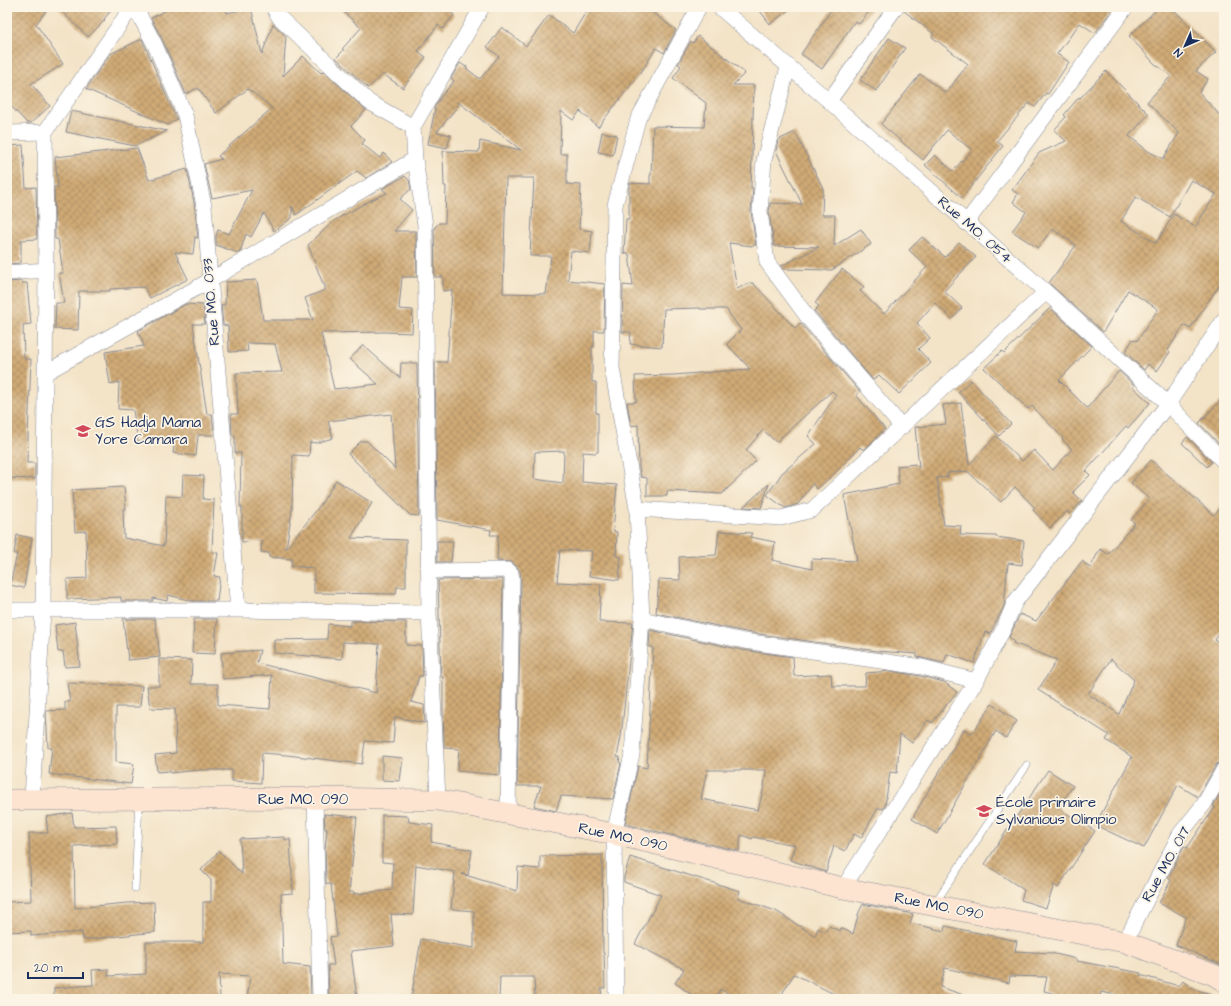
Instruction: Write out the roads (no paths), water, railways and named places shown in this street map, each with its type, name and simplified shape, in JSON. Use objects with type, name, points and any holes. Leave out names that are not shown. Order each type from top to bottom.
[{"type":"street","points":[[32,800],[43,610],[46,270],[45,132],[132,7]]},
{"type":"street","name":"Rue MO. 033","points":[[135,7],[155,45],[185,115],[204,206],[209,281],[238,610]]},
{"type":"street","points":[[273,7],[279,17],[369,102],[413,127]]},
{"type":"street","points":[[438,800],[429,613],[425,225],[414,159],[413,127],[482,7]]},
{"type":"street","points":[[616,999],[614,834],[632,754],[642,619],[637,509],[612,368],[615,205],[638,119],[699,7]]},
{"type":"street","name":"Rue MO. 054","points":[[719,7],[829,101],[1046,292],[1168,404],[1224,462]]},
{"type":"street","points":[[829,101],[896,7]]},
{"type":"street","points":[[966,223],[1126,7]]},
{"type":"street","points":[[788,67],[764,160],[760,212],[767,262],[809,318],[902,427]]},
{"type":"street","points":[[7,133],[45,132]]},
{"type":"street","points":[[45,373],[209,281],[414,159]]},
{"type":"street","points":[[7,273],[46,270]]},
{"type":"street","points":[[637,509],[781,518],[812,510],[1046,292]]},
{"type":"street","points":[[842,888],[976,681],[1004,628],[1015,602],[1168,404],[1224,320]]},
{"type":"street","points":[[429,571],[508,570],[511,573],[508,814]]},
{"type":"street","points":[[7,610],[238,610],[429,613]]},
{"type":"street","points":[[642,619],[744,642],[922,667],[976,681]]},
{"type":"street","name":"Rue MO. 017","points":[[1125,942],[1180,834],[1204,804],[1224,770]]},
{"type":"street","points":[[315,798],[320,999]]},
{"type":"street","name":"Rue MO. 090","points":[[7,800],[315,798],[438,800],[614,834],[842,888],[1125,942],[1214,975],[1224,981]]},
{"type":"lane","points":[[934,905],[1027,765]]},
{"type":"lane","points":[[135,888],[139,799]]},
{"type":"place","name":"GS Hadja Mama Yore Camara","points":[[83,431]]},
{"type":"place","name":"École primaire Sylvanious Olimpio","points":[[984,811]]}]
